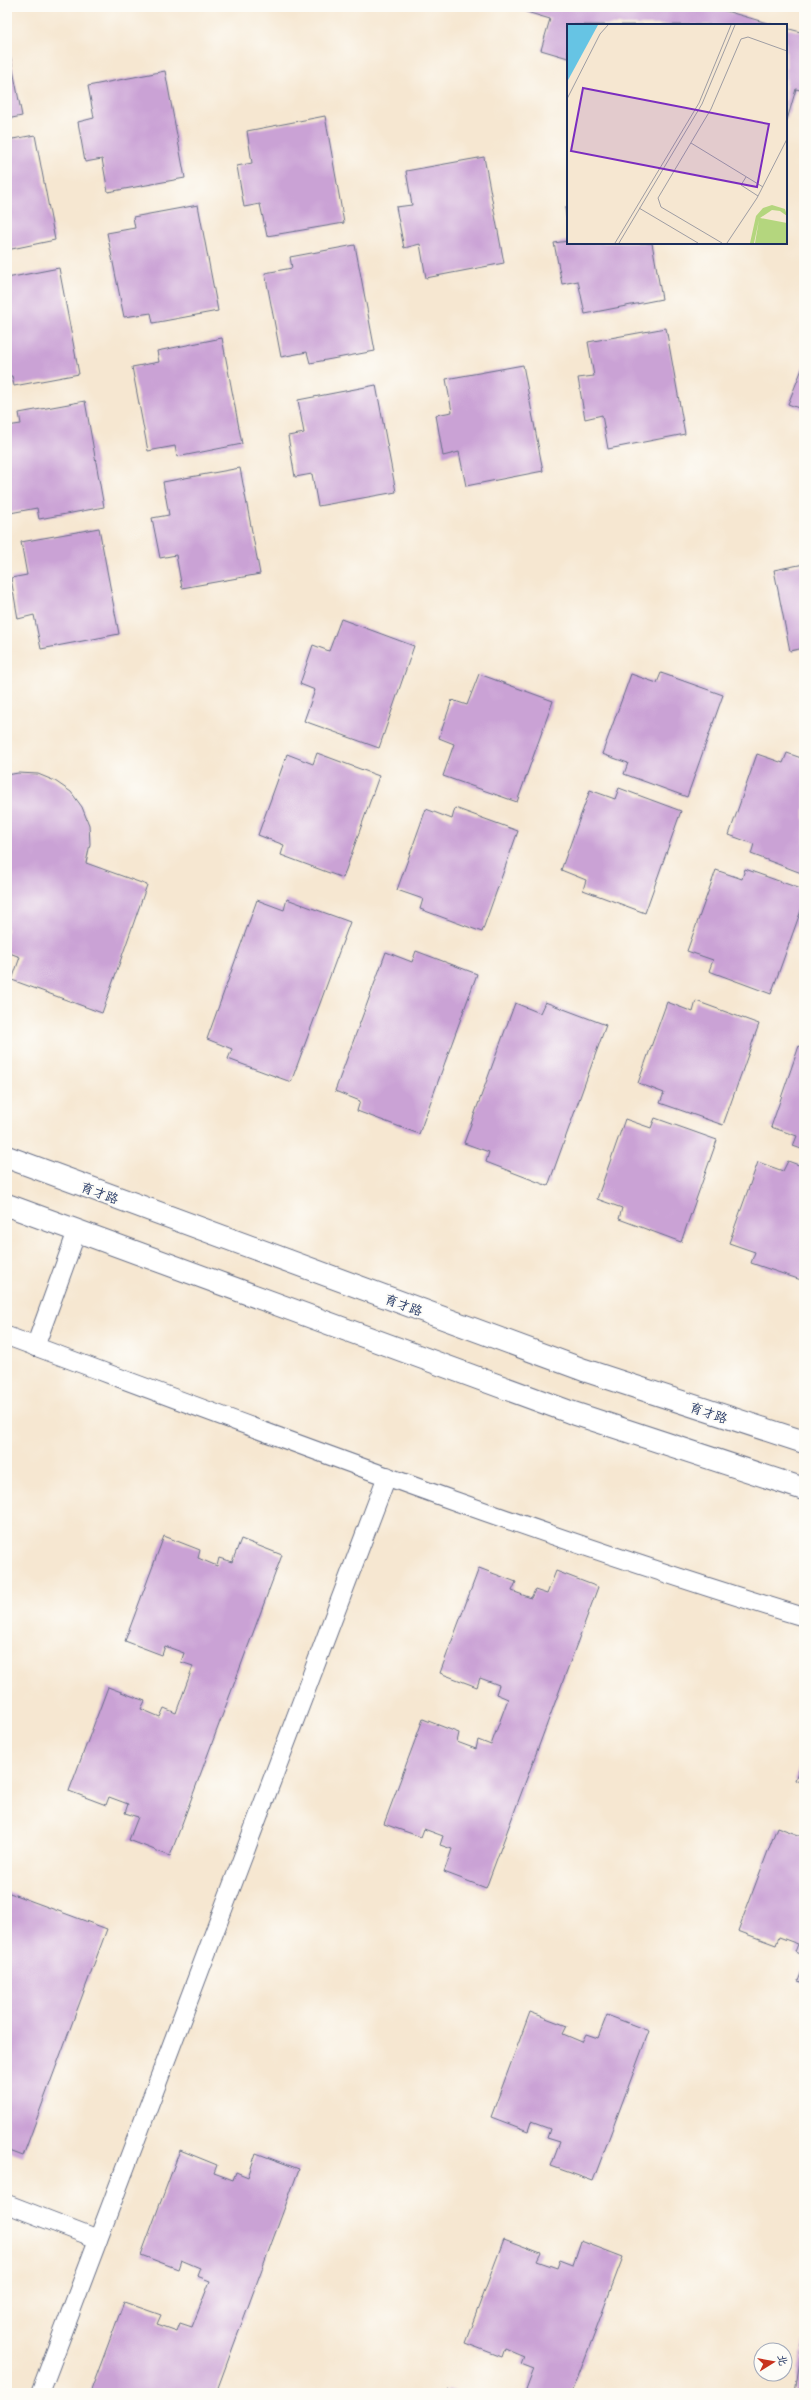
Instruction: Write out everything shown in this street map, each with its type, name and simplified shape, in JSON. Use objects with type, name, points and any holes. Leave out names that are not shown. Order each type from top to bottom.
[{"type":"street","name":"育才路","points":[[7,1157],[584,1370],[804,1442]]},
{"type":"street","points":[[7,1205],[570,1412],[804,1489]]},
{"type":"lane","points":[[35,1346],[77,1231]]},
{"type":"lane","points":[[7,1336],[529,1528],[694,1584],[804,1617]]},
{"type":"lane","points":[[40,2393],[387,1476]]},
{"type":"lane","points":[[7,2204],[98,2238]]},
{"type":"building","points":[[510,7],[712,7],[771,24],[567,24],[567,58],[541,50],[550,19]]},
{"type":"building","points":[[787,28],[804,33],[804,91],[796,89],[787,120]]},
{"type":"building","points":[[7,39],[22,116],[7,119]]},
{"type":"building","points":[[165,71],[185,178],[108,192],[102,159],[85,162],[78,122],[94,118],[88,86]]},
{"type":"building","points":[[325,116],[344,223],[267,236],[260,204],[244,207],[237,166],[252,163],[247,131]]},
{"type":"building","points":[[35,135],[55,240],[7,250],[7,140]]},
{"type":"building","points":[[484,157],[504,263],[426,278],[420,244],[404,248],[396,207],[412,205],[406,171]]},
{"type":"building","points":[[198,205],[218,311],[153,323],[151,313],[124,317],[107,233],[135,228],[133,217]]},
{"type":"building","points":[[567,207],[567,222],[565,208]]},
{"type":"building","points":[[567,241],[567,244],[652,244],[662,299],[585,314],[578,281],[562,284],[554,243]]},
{"type":"building","points":[[355,245],[375,351],[310,363],[307,352],[281,357],[265,273],[292,268],[290,257]]},
{"type":"building","points":[[59,268],[79,374],[14,386],[12,376],[7,376],[7,278]]},
{"type":"building","points":[[666,328],[685,434],[608,449],[602,415],[585,419],[578,378],[594,376],[588,342]]},
{"type":"building","points":[[222,338],[242,444],[177,457],[175,446],[148,451],[132,367],[159,362],[157,351]]},
{"type":"building","points":[[804,364],[804,410],[788,404]]},
{"type":"building","points":[[523,365],[543,471],[466,486],[459,452],[443,456],[436,415],[452,412],[446,379]]},
{"type":"building","points":[[376,385],[396,492],[318,506],[312,474],[295,477],[288,436],[304,433],[298,400]]},
{"type":"building","points":[[85,401],[104,507],[39,519],[37,508],[10,513],[7,496],[7,426],[21,424],[19,413]]},
{"type":"building","points":[[240,468],[260,574],[182,588],[176,555],[160,558],[152,518],[169,515],[163,482]]},
{"type":"building","points":[[99,528],[119,634],[41,649],[34,615],[18,619],[11,578],[27,575],[21,542]]},
{"type":"building","points":[[804,564],[804,648],[790,651],[774,570]]},
{"type":"building","points":[[341,619],[414,646],[379,748],[304,721],[315,690],[300,684],[313,645],[329,651]]},
{"type":"building","points":[[661,673],[723,695],[687,797],[624,774],[628,763],[602,754],[631,674],[657,683]]},
{"type":"building","points":[[479,674],[553,701],[517,802],[443,776],[454,744],[439,738],[452,700],[467,705]]},
{"type":"building","points":[[317,753],[379,776],[343,878],[281,855],[284,845],[258,835],[287,754],[313,764]]},
{"type":"building","points":[[787,753],[804,759],[804,874],[751,854],[754,844],[729,835],[757,754],[783,763]]},
{"type":"building","points":[[18,773],[38,774],[55,781],[71,792],[82,807],[89,825],[90,844],[86,863],[147,885],[102,1013],[12,980],[20,957],[7,952],[7,775]]},
{"type":"building","points":[[619,788],[681,811],[645,913],[583,890],[586,880],[561,870],[590,790],[615,799]]},
{"type":"building","points":[[455,808],[518,831],[482,932],[420,909],[423,899],[397,890],[426,809],[452,819]]},
{"type":"building","points":[[745,869],[804,890],[804,902],[771,994],[709,971],[713,960],[687,951],[716,870],[742,879]]},
{"type":"building","points":[[287,899],[350,922],[291,1082],[228,1059],[232,1049],[207,1039],[257,900],[284,910]]},
{"type":"building","points":[[416,951],[477,974],[419,1134],[357,1111],[360,1101],[335,1091],[386,952],[412,962]]},
{"type":"building","points":[[696,1001],[759,1024],[723,1125],[660,1103],[664,1093],[638,1083],[667,1002],[693,1012]]},
{"type":"building","points":[[545,1002],[606,1025],[548,1186],[486,1162],[489,1152],[464,1143],[515,1003],[540,1013]]},
{"type":"building","points":[[799,1046],[804,1048],[804,1150],[793,1146],[797,1136],[771,1127]]},
{"type":"building","points":[[655,1118],[717,1140],[681,1242],[619,1219],[622,1208],[597,1199],[625,1119],[651,1128]]},
{"type":"building","points":[[788,1161],[804,1167],[804,1281],[751,1263],[755,1252],[729,1243],[758,1162],[783,1171]]},
{"type":"building","points":[[164,1536],[200,1550],[198,1558],[217,1566],[219,1558],[232,1562],[241,1539],[282,1555],[170,1856],[129,1840],[138,1817],[125,1813],[128,1804],[109,1797],[106,1805],[69,1791],[108,1687],[145,1701],[141,1709],[160,1717],[164,1708],[176,1713],[193,1666],[181,1662],[184,1653],[165,1646],[162,1655],[125,1641]]},
{"type":"building","points":[[479,1568],[516,1582],[512,1591],[531,1598],[535,1590],[547,1594],[556,1571],[598,1587],[486,1888],[444,1872],[452,1849],[440,1845],[443,1836],[424,1829],[421,1837],[384,1824],[423,1719],[459,1733],[457,1742],[476,1749],[478,1740],[491,1745],[508,1699],[496,1694],[499,1685],[480,1678],[477,1687],[440,1673]]},
{"type":"building","points":[[804,1756],[804,1784],[795,1780]]},
{"type":"building","points":[[777,1827],[804,1837],[804,1956],[795,1952],[798,1944],[779,1937],[776,1945],[738,1931]]},
{"type":"building","points":[[7,1892],[107,1929],[23,2156],[7,2150]]},
{"type":"building","points":[[804,1966],[804,1983],[798,1981]]},
{"type":"building","points":[[530,2012],[567,2026],[563,2034],[582,2042],[586,2034],[598,2038],[607,2015],[649,2031],[593,2181],[551,2166],[560,2142],[547,2138],[550,2129],[531,2122],[528,2131],[491,2117]]},
{"type":"building","points":[[180,2150],[217,2165],[214,2173],[233,2180],[236,2172],[248,2177],[256,2153],[299,2169],[216,2393],[90,2393],[124,2302],[161,2315],[157,2324],[177,2331],[180,2323],[192,2327],[210,2281],[197,2276],[200,2268],[181,2260],[178,2269],[141,2255]]},
{"type":"building","points":[[504,2239],[541,2253],[537,2261],[557,2268],[560,2260],[573,2265],[581,2241],[623,2257],[572,2393],[525,2393],[534,2369],[521,2364],[524,2356],[505,2348],[502,2357],[465,2343]]},
{"type":"building","points":[[803,2340],[804,2393],[795,2393]]},
{"type":"building","points":[[448,2390],[457,2393],[447,2393]]}]
